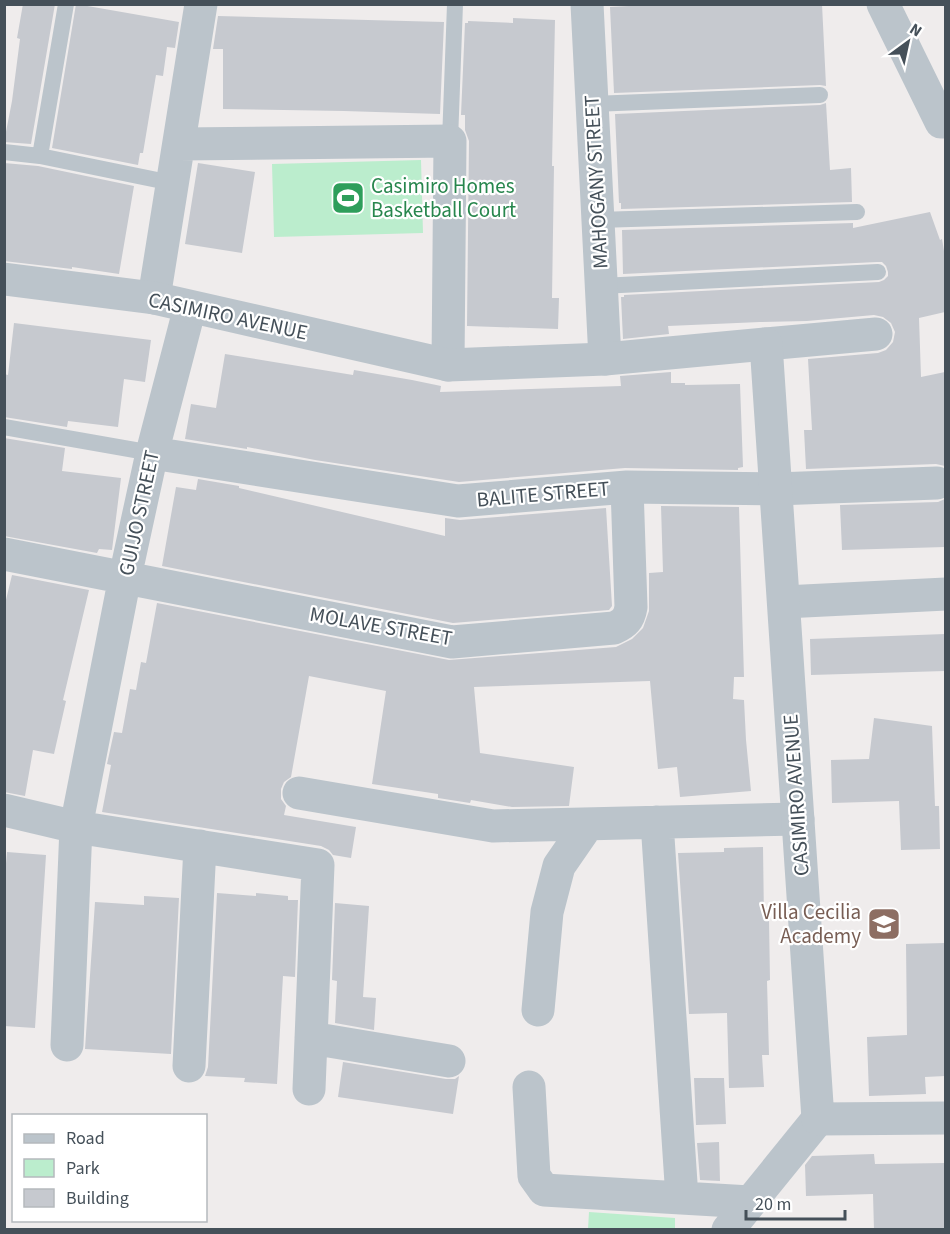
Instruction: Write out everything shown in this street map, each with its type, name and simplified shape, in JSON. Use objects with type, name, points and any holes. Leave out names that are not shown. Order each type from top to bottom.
[{"type":"street","points":[[154,298],[201,4]]},
{"type":"street","points":[[581,4],[587,5]]},
{"type":"street","points":[[883,4],[941,122],[945,122]]},
{"type":"street","name":"MAHOGANY STREET","points":[[587,5],[605,359]]},
{"type":"street","points":[[178,144],[450,141],[448,365]]},
{"type":"street","name":"CASIMIRO AVENUE","points":[[4,279],[154,298],[448,365],[605,359],[876,334]]},
{"type":"street","name":"GUIJO STREET","points":[[67,1045],[76,827],[152,453],[190,307]]},
{"type":"street","name":"CASIMIRO AVENUE","points":[[766,344],[818,1119]]},
{"type":"street","name":"BALITE STREET","points":[[152,453],[458,501],[627,487],[776,489],[937,483]]},
{"type":"street","name":"MOLAVE STREET","points":[[6,560],[125,577],[452,642],[614,628],[623,624],[629,617],[631,607],[627,487]]},
{"type":"street","points":[[784,602],[945,594]]},
{"type":"street","points":[[299,793],[493,826],[798,819]]},
{"type":"street","points":[[4,810],[76,827],[318,865],[309,1089]]},
{"type":"street","points":[[657,822],[681,1198]]},
{"type":"street","points":[[538,1010],[547,912],[556,875],[559,866],[588,824]]},
{"type":"street","points":[[189,1066],[200,846]]},
{"type":"street","points":[[311,1038],[449,1060]]},
{"type":"street","points":[[528,1087],[534,1176],[544,1190],[750,1202]]},
{"type":"street","points":[[728,1230],[818,1119],[945,1118]]},
{"type":"lane","points":[[40,156],[66,4]]},
{"type":"lane","points":[[450,141],[455,4]]},
{"type":"lane","points":[[592,104],[820,95]]},
{"type":"lane","points":[[4,152],[40,156],[172,183]]},
{"type":"lane","points":[[598,220],[857,212]]},
{"type":"lane","points":[[601,286],[878,272]]},
{"type":"lane","points":[[4,427],[152,453]]},
{"type":"green space","name":"Casimiro Homes Basketball Court","points":[[421,160],[423,233],[274,237],[272,164]]},
{"type":"green space","points":[[589,1212],[675,1218],[675,1229],[588,1229]]},
{"type":"building","points":[[23,4],[55,4],[31,144],[4,142],[12,101],[20,39],[17,38]]},
{"type":"building","points":[[76,4],[179,22],[175,48],[167,47],[163,76],[156,75],[143,153],[140,153],[138,165],[52,148]]},
{"type":"building","points":[[665,4],[822,4],[826,86],[614,93],[610,7]]},
{"type":"building","points":[[218,16],[444,22],[440,114],[223,109],[223,49],[213,49]]},
{"type":"building","points":[[513,18],[555,20],[552,298],[559,298],[558,329],[467,326],[469,141],[465,130],[465,115],[461,115],[465,23],[468,21],[513,23]]},
{"type":"building","points":[[826,103],[830,170],[851,168],[852,202],[621,209],[615,114]]},
{"type":"building","points":[[4,163],[38,166],[134,186],[119,274],[4,261]]},
{"type":"building","points":[[198,163],[255,172],[242,253],[185,244]]},
{"type":"building","points":[[930,212],[940,240],[942,239],[945,257],[945,312],[919,318],[921,377],[945,372],[945,466],[936,464],[806,469],[804,430],[812,430],[808,359],[878,353],[886,350],[893,342],[895,332],[891,323],[883,317],[874,315],[807,321],[668,326],[669,334],[623,339],[621,297],[624,295],[879,282],[888,276],[888,272],[882,262],[877,262],[623,274],[622,230],[853,223],[853,228]]},
{"type":"building","points":[[14,323],[151,340],[145,382],[124,379],[118,427],[68,421],[67,427],[4,417],[4,374],[8,375]]},
{"type":"building","points":[[225,354],[353,375],[354,370],[412,380],[441,386],[440,392],[621,386],[620,376],[671,372],[671,383],[740,384],[743,467],[738,470],[625,468],[459,482],[185,439],[191,404],[216,408]]},
{"type":"building","points":[[4,438],[65,448],[62,471],[121,478],[112,550],[99,549],[97,553],[4,536]]},
{"type":"building","points":[[198,479],[239,486],[239,488],[445,536],[445,518],[460,520],[606,508],[612,606],[609,610],[453,623],[162,566],[176,487],[196,490]]},
{"type":"building","points":[[945,499],[945,547],[842,550],[840,505],[938,502]]},
{"type":"building","points":[[661,506],[739,507],[744,677],[734,677],[733,699],[744,700],[751,791],[680,797],[677,767],[658,769],[650,681],[474,687],[480,753],[574,767],[569,806],[512,807],[471,800],[470,803],[438,798],[438,794],[372,784],[386,691],[309,676],[291,777],[284,782],[281,789],[281,799],[286,806],[284,815],[356,827],[351,858],[333,855],[321,846],[102,812],[111,765],[107,764],[114,732],[122,733],[130,689],[136,690],[141,662],[146,663],[157,603],[449,660],[616,647],[632,639],[643,628],[649,611],[649,573],[663,572]]},
{"type":"building","points":[[12,575],[89,590],[63,700],[66,701],[54,754],[33,750],[25,796],[4,792],[4,608]]},
{"type":"building","points":[[945,634],[945,671],[811,675],[810,639]]},
{"type":"building","points":[[874,718],[932,726],[935,806],[939,806],[940,849],[901,850],[899,801],[832,803],[831,760],[869,759]]},
{"type":"building","points":[[763,847],[764,920],[769,920],[770,980],[767,981],[769,1055],[762,1055],[764,1087],[729,1088],[727,1013],[689,1014],[678,853],[724,852],[724,848]]},
{"type":"building","points":[[7,852],[46,855],[35,1028],[4,1026],[4,886]]},
{"type":"building","points":[[217,893],[256,896],[256,893],[288,896],[288,900],[298,900],[295,977],[283,976],[277,1084],[244,1082],[245,1078],[205,1076],[208,1067]]},
{"type":"building","points":[[144,896],[179,898],[171,1054],[85,1049],[95,902],[144,905]]},
{"type":"building","points":[[335,903],[369,906],[363,997],[376,998],[374,1030],[335,1023],[337,981],[332,980]]},
{"type":"building","points":[[945,943],[945,1076],[925,1077],[926,1094],[869,1096],[867,1037],[907,1035],[906,944]]},
{"type":"building","points":[[343,1062],[446,1079],[455,1079],[459,1076],[453,1114],[338,1097]]},
{"type":"building","points":[[694,1078],[724,1078],[726,1124],[696,1125]]},
{"type":"building","points":[[719,1142],[720,1181],[700,1180],[697,1143]]},
{"type":"building","points":[[874,1154],[875,1164],[945,1163],[945,1230],[874,1230],[873,1194],[806,1196],[805,1165],[812,1156]]},
{"type":"place","name":"Casimiro Homes Basketball Court","points":[[348,198]]},
{"type":"place","name":"Villa Cecilia Academy","points":[[884,924]]}]
